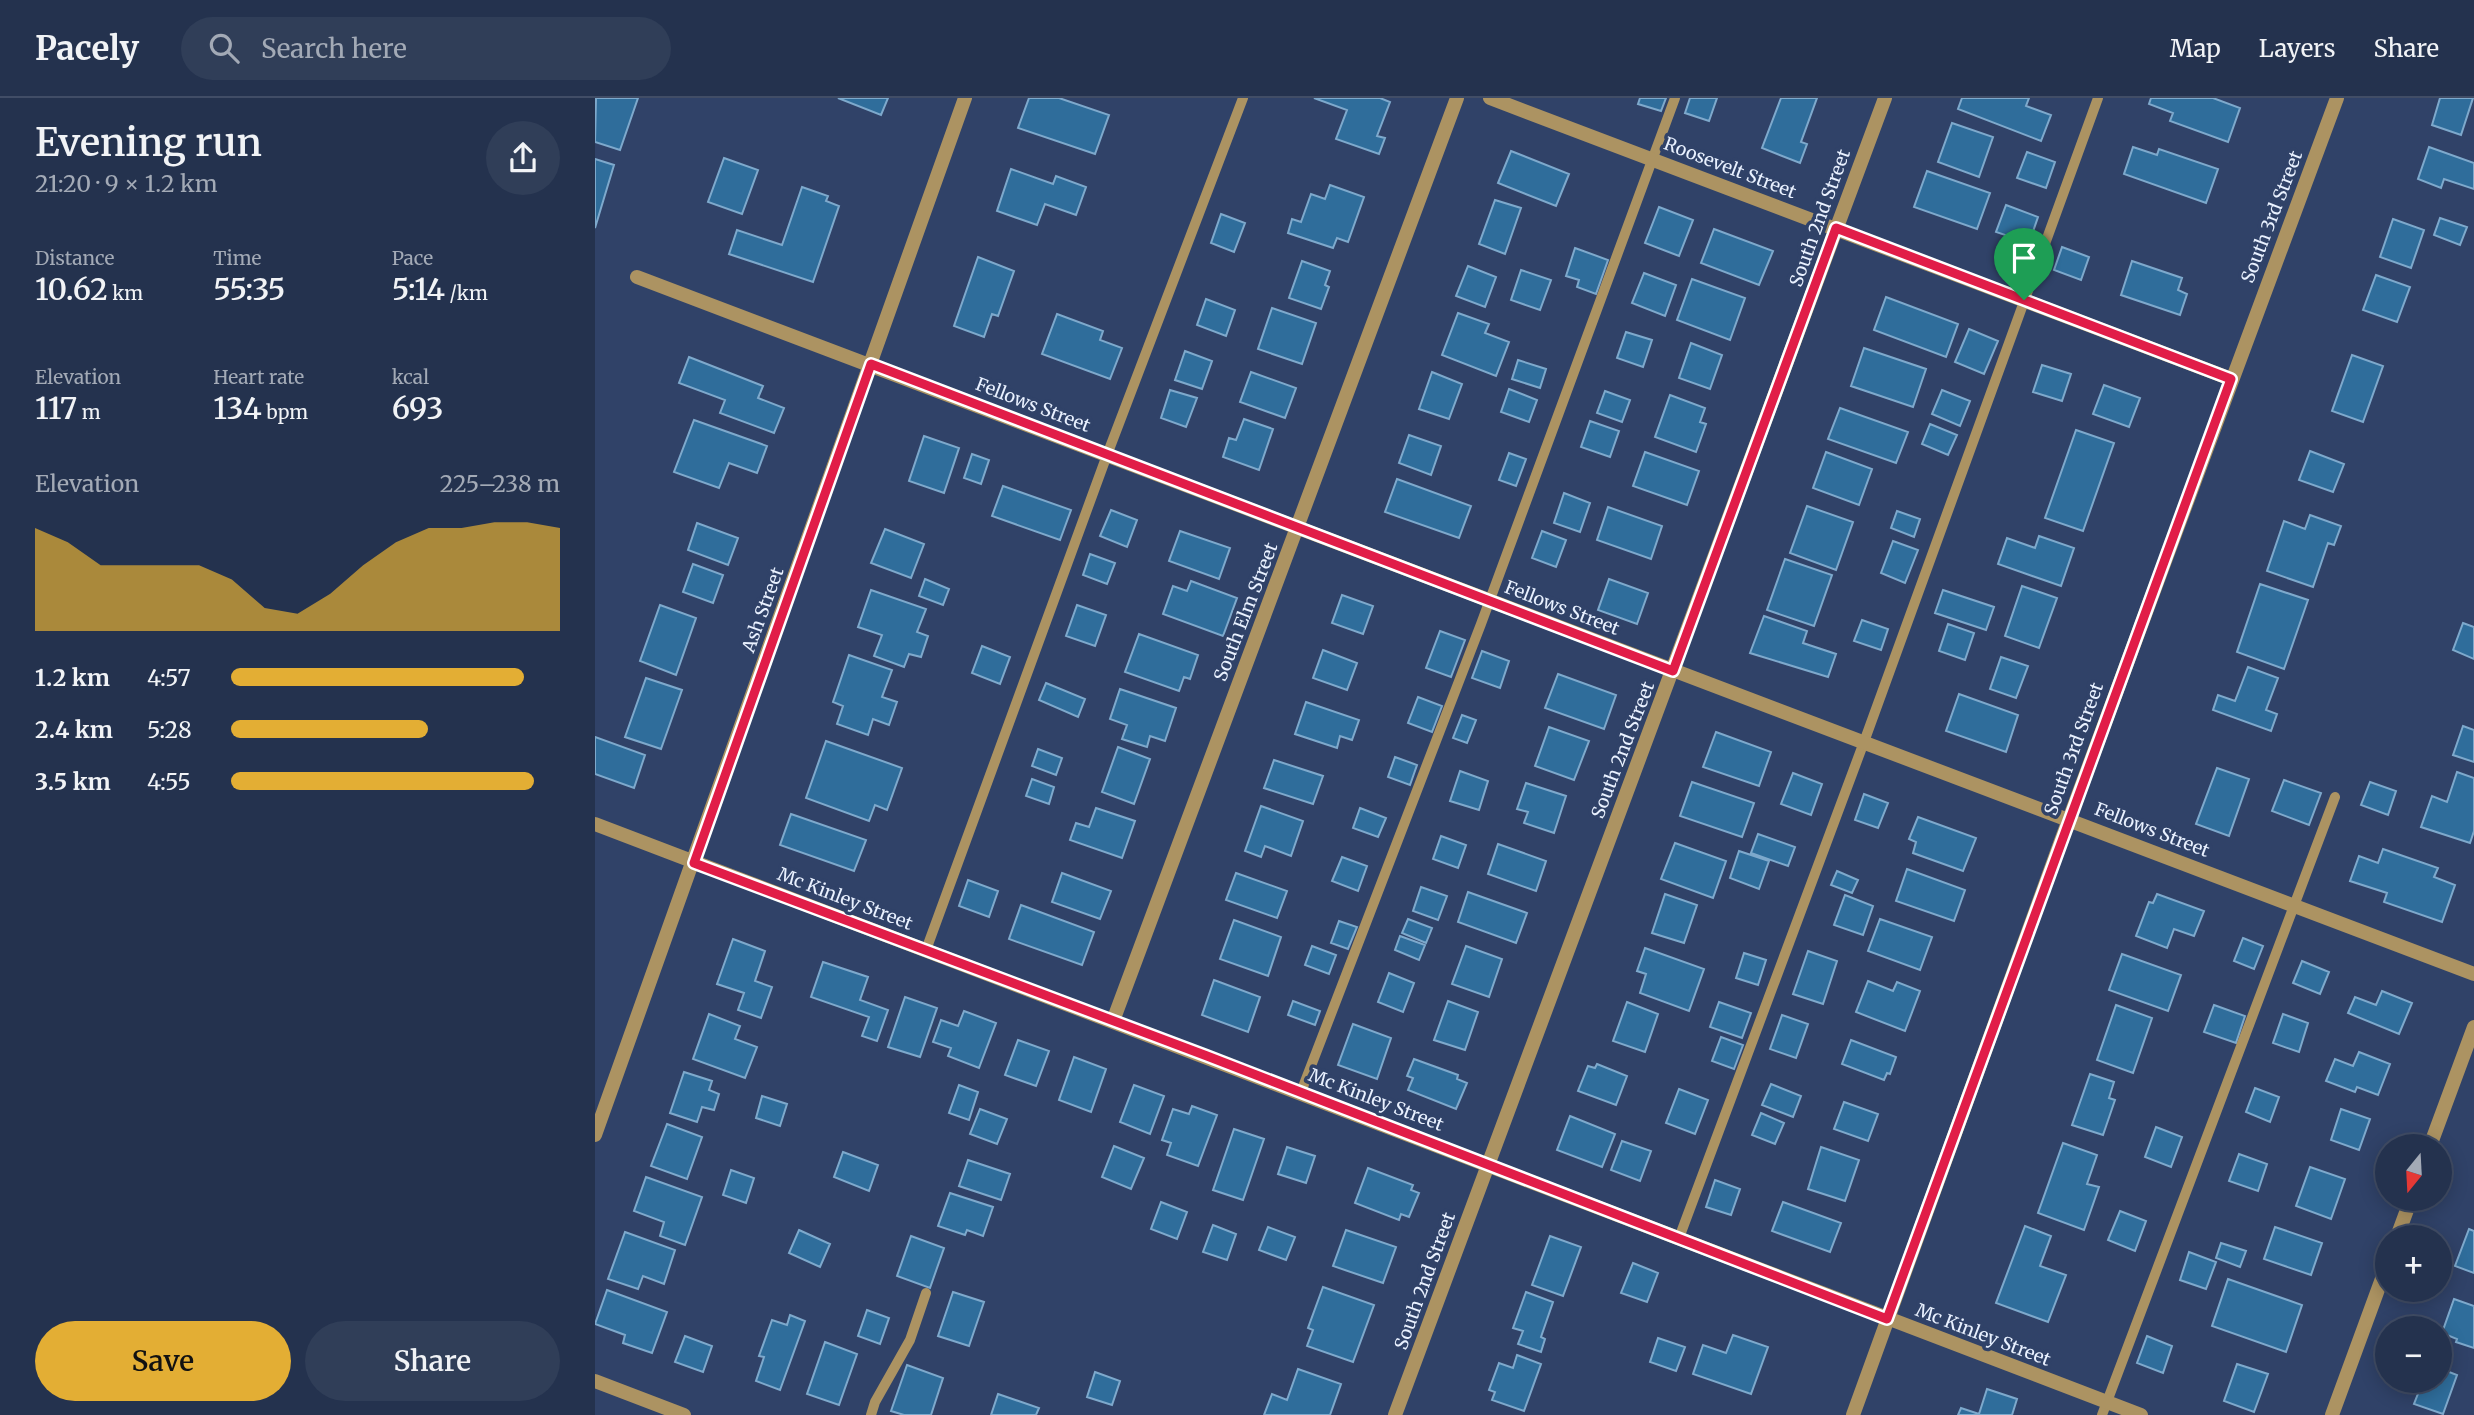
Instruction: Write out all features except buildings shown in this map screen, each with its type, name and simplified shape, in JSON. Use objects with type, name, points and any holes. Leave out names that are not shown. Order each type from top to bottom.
[{"type":"street","name":"Ash Street","points":[[595,1135],[965,98]]},
{"type":"street","name":"South Elm Street","points":[[1113,1021],[1299,528],[1457,98]]},
{"type":"street","name":"Roosevelt Street","points":[[1490,98],[2231,379]]},
{"type":"street","name":"South 2nd Street","points":[[1395,1415],[1885,98]]},
{"type":"street","name":"South 3rd Street","points":[[1853,1415],[2069,819],[2337,98]]},
{"type":"street","name":"Fellows Street","points":[[637,277],[2474,974]]},
{"type":"street","name":"Mc Kinley Street","points":[[595,824],[1679,1238],[2104,1408],[2141,1415]]},
{"type":"street","points":[[2434,1134],[2474,1027]]},
{"type":"street","points":[[2332,1415],[2375,1298]]},
{"type":"street","points":[[595,1381],[684,1415]]},
{"type":"lane","points":[[926,950],[1107,455],[1243,98]]},
{"type":"lane","points":[[1301,1093],[1490,601],[1675,98]]},
{"type":"lane","points":[[1679,1238],[1864,742],[2098,98]]},
{"type":"lane","points":[[2104,1408],[2335,797]]},
{"type":"lane","points":[[871,1415],[875,1402],[910,1340],[926,1293]]},
{"type":"route","points":[[1836,228],[2024,300],[2231,379],[1887,1319],[1207,1056],[694,863],[871,364],[1673,671],[1836,228]]}]
